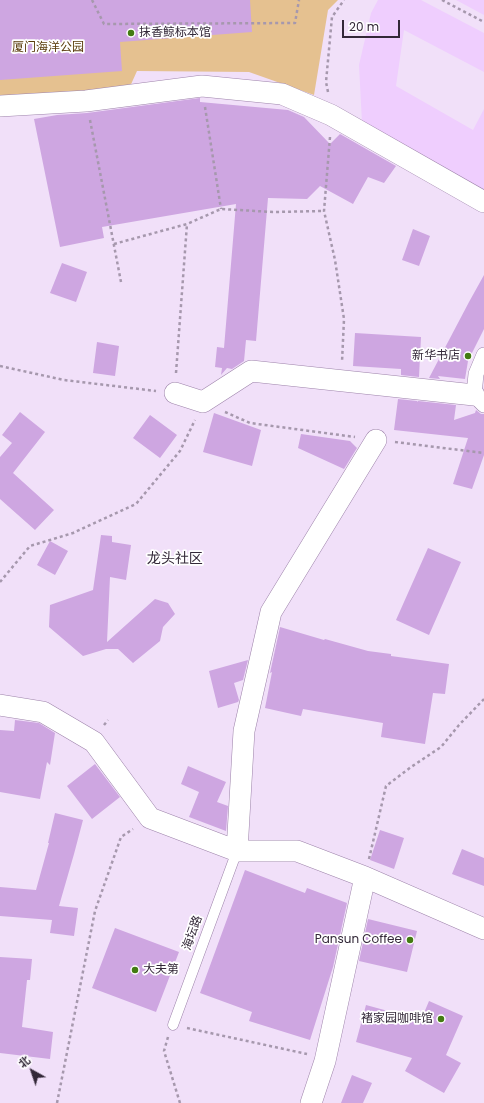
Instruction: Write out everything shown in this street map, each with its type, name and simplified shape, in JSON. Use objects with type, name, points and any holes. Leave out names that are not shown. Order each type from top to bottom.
[{"type":"street","points":[[0,106],[86,101],[202,86],[282,94],[332,115],[484,202]]},
{"type":"street","points":[[175,393],[203,402],[251,371],[341,380],[479,400],[476,374],[484,355]]},
{"type":"street","points":[[237,851],[244,731],[271,612],[376,440]]},
{"type":"street","points":[[0,705],[43,712],[94,742],[150,818],[237,851],[297,851],[365,877],[484,929]]},
{"type":"street","points":[[311,1103],[324,1061],[365,877]]},
{"type":"lane","name":"海坛路","points":[[173,1025],[237,851]]},
{"type":"path","points":[[92,0],[104,24],[112,24],[295,23],[299,0]]},
{"type":"path","points":[[341,380],[344,318],[335,260],[324,211],[332,115],[326,82],[332,18],[344,0]]},
{"type":"path","points":[[442,0],[484,22]]},
{"type":"path","points":[[202,86],[221,209]]},
{"type":"path","points":[[86,101],[121,282]]},
{"type":"path","points":[[114,244],[187,224],[221,209],[273,212],[324,211]]},
{"type":"path","points":[[0,366],[64,380],[175,393],[187,224]]},
{"type":"path","points":[[0,582],[30,546],[73,533],[136,504],[180,452],[203,402],[250,423],[484,453]]},
{"type":"path","points":[[365,877],[386,786],[441,747],[484,698]]},
{"type":"path","points":[[57,1103],[95,911],[121,837],[150,818]]},
{"type":"path","points":[[180,1103],[164,1051],[173,1025],[311,1055]]},
{"type":"shaded area","points":[[378,0],[421,0],[484,33],[484,72],[404,30],[396,86],[473,130],[484,109],[484,191],[362,123],[359,65],[371,13]]},
{"type":"shaded area","points":[[456,0],[484,0],[484,15]]},
{"type":"green space","name":"厦门海洋公园","points":[[0,0],[338,0],[328,10],[314,95],[249,72],[137,71],[128,91],[0,100]]},
{"type":"building","points":[[0,0],[250,0],[252,32],[120,42],[122,71],[0,80]]},
{"type":"building","points":[[200,98],[200,102],[288,110],[304,117],[330,144],[340,134],[396,166],[384,183],[368,177],[353,204],[320,186],[307,199],[268,198],[256,341],[246,340],[244,361],[232,369],[227,368],[221,375],[222,368],[215,367],[217,347],[224,348],[236,204],[102,227],[104,238],[60,247],[34,119]]},
{"type":"building","points":[[413,229],[430,236],[419,266],[402,260]]},
{"type":"building","points":[[62,263],[87,272],[76,302],[50,293]]},
{"type":"building","points":[[484,275],[484,329],[468,361],[465,379],[438,376],[440,379],[429,378],[469,302]]},
{"type":"building","points":[[355,333],[421,337],[419,377],[401,375],[401,369],[353,366]]},
{"type":"building","points":[[97,342],[119,346],[115,376],[93,373]]},
{"type":"building","points":[[398,399],[456,405],[454,420],[475,413],[476,410],[481,414],[484,414],[484,455],[472,489],[453,484],[468,438],[394,430]]},
{"type":"building","points":[[20,412],[45,432],[13,473],[54,510],[35,530],[0,499],[0,457],[12,443],[2,435]]},
{"type":"building","points":[[214,413],[261,430],[252,466],[203,452]]},
{"type":"building","points":[[150,415],[177,435],[160,458],[133,438]]},
{"type":"building","points":[[301,434],[350,441],[357,448],[344,469],[298,448]]},
{"type":"building","points":[[101,535],[112,536],[112,542],[131,545],[126,580],[110,577],[107,642],[155,599],[168,603],[175,614],[163,627],[160,641],[133,663],[118,649],[106,649],[83,656],[49,627],[50,605],[93,590]]},
{"type":"building","points":[[50,541],[68,551],[55,575],[37,565]]},
{"type":"building","points":[[428,548],[461,562],[429,635],[396,620]]},
{"type":"building","points":[[280,627],[368,651],[391,654],[391,656],[449,664],[445,694],[433,693],[425,744],[381,737],[383,723],[303,709],[301,716],[265,708],[272,672],[270,673]]},
{"type":"building","points":[[248,660],[243,680],[234,683],[239,700],[238,702],[218,708],[209,671]]},
{"type":"building","points":[[15,720],[39,723],[55,733],[50,765],[47,762],[40,799],[0,792],[0,730],[14,731]]},
{"type":"building","points":[[95,764],[120,797],[92,819],[67,786]]},
{"type":"building","points":[[188,766],[226,782],[217,802],[228,806],[226,831],[189,817],[199,792],[181,784]]},
{"type":"building","points":[[55,813],[83,820],[59,906],[78,908],[74,936],[50,933],[52,920],[0,916],[0,887],[36,890],[49,843]]},
{"type":"building","points":[[380,830],[404,838],[394,869],[370,860]]},
{"type":"building","points":[[462,849],[484,858],[484,886],[452,874]]},
{"type":"building","points":[[245,870],[305,893],[307,888],[347,903],[333,967],[310,1040],[249,1021],[252,1012],[200,993]]},
{"type":"building","points":[[368,919],[417,931],[407,972],[359,961]]},
{"type":"building","name":"大夫第","points":[[115,928],[179,952],[156,1012],[92,988]]},
{"type":"building","points":[[0,957],[32,959],[30,980],[27,980],[22,1027],[53,1032],[50,1059],[0,1053]]},
{"type":"building","points":[[429,1001],[463,1016],[446,1055],[461,1063],[444,1093],[405,1071],[412,1058],[356,1042],[366,1005],[421,1020]]},
{"type":"building","points":[[352,1075],[372,1083],[363,1103],[341,1103]]},
{"type":"place","name":"抹香鲸标本馆","points":[[131,33]]},
{"type":"place","name":"新华书店","points":[[468,356]]},
{"type":"place","name":"Pansun Coffee","points":[[410,940]]},
{"type":"place","name":"大夫第","points":[[135,970]]},
{"type":"place","name":"褚家园咖啡馆","points":[[441,1019]]},
{"type":"district","name":"龙头社区","points":[[175,559]]}]
